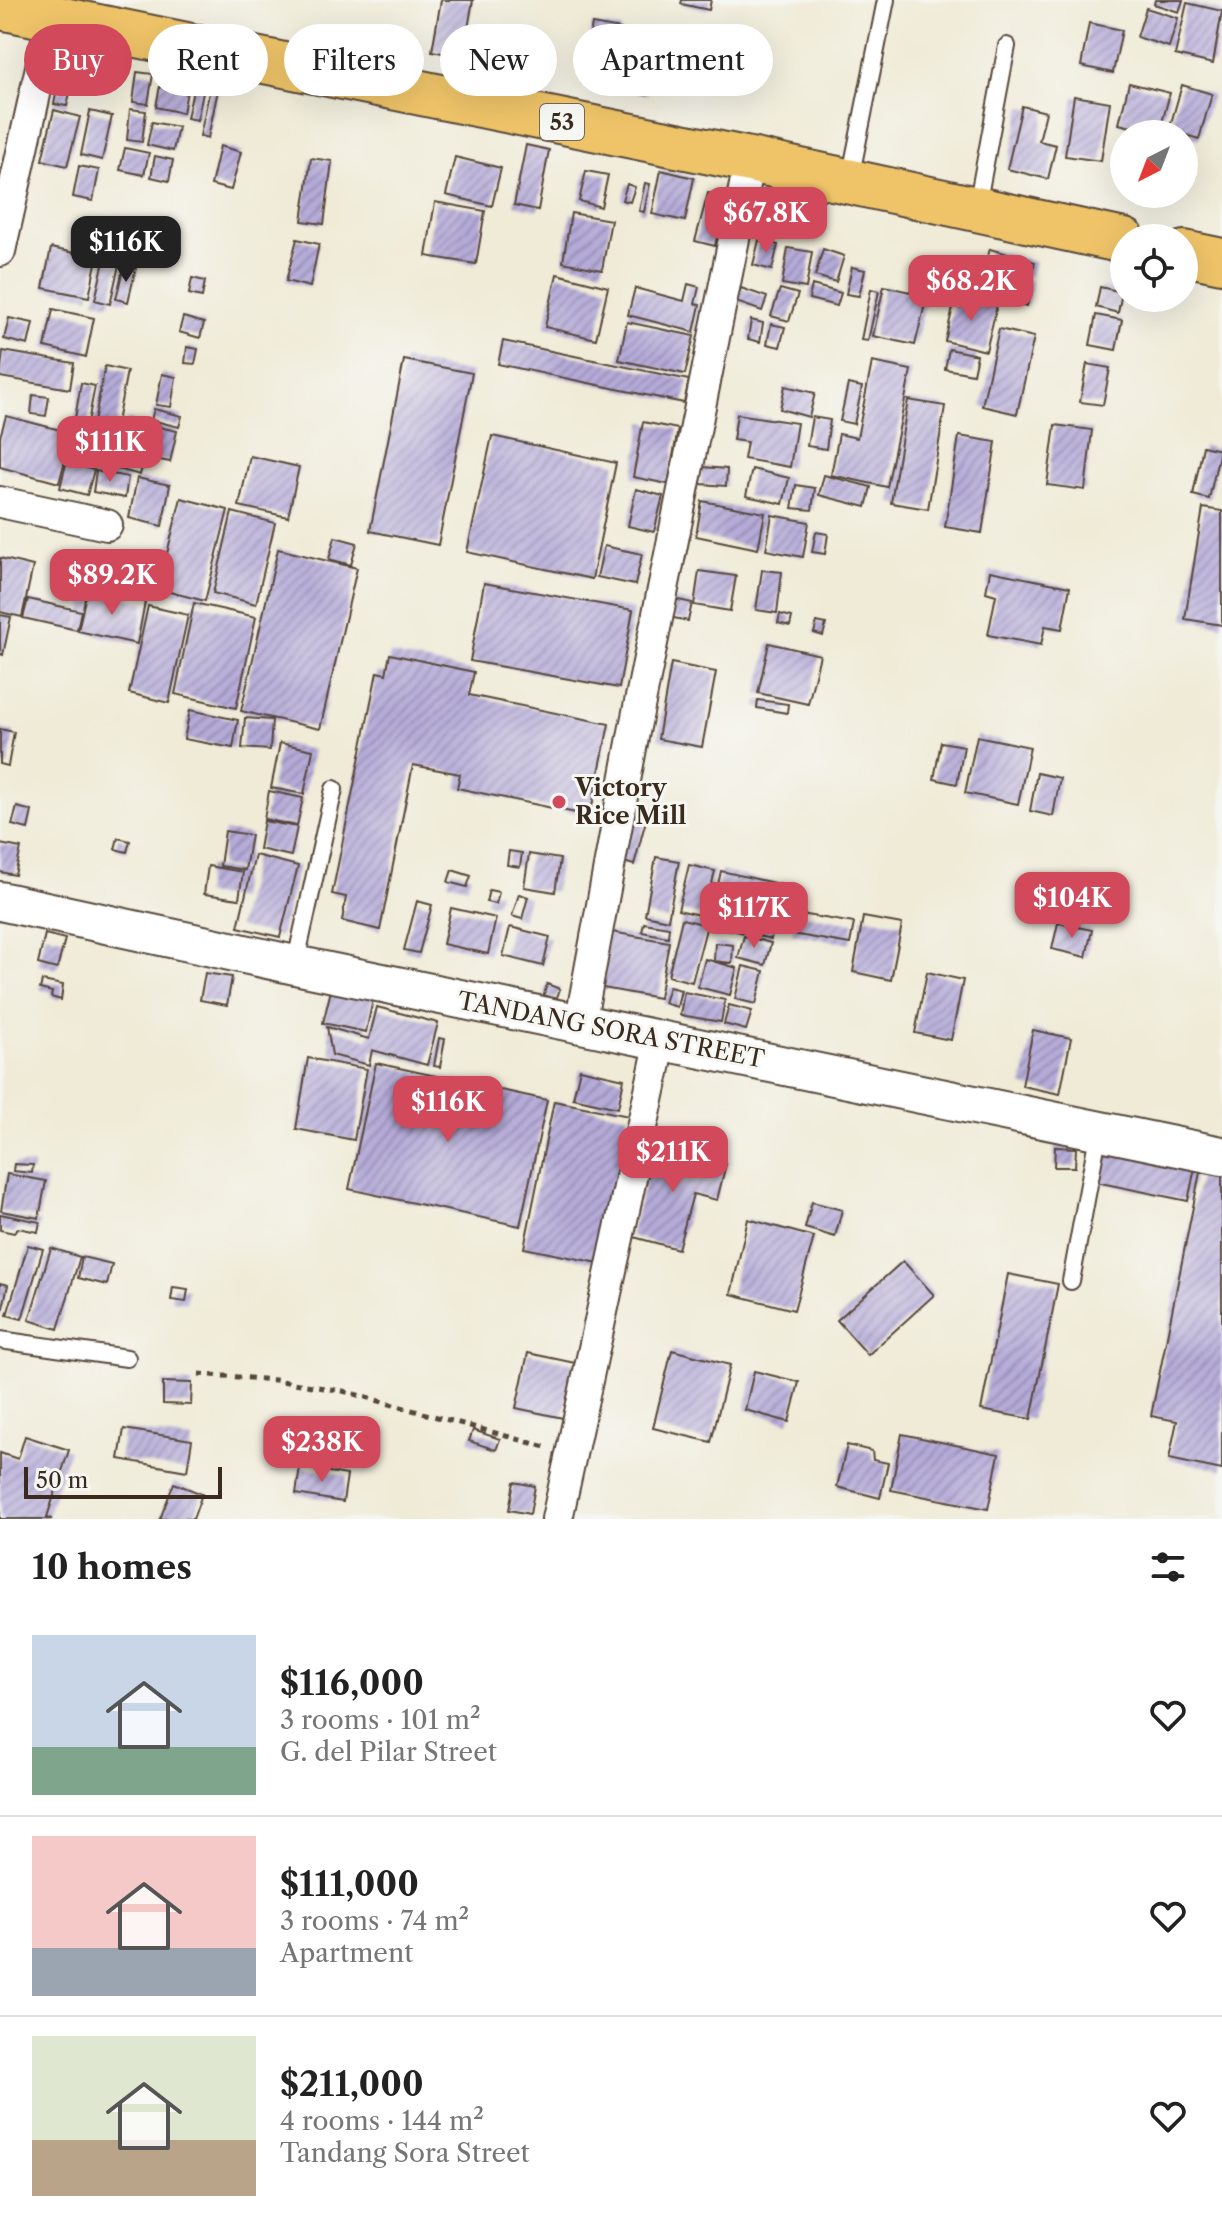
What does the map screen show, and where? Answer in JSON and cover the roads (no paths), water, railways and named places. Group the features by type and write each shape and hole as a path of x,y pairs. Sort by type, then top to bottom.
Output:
{"highway":[{"name":"53","path":"0,7 54,9 1110,238"},
{"path":"1198,256 1222,261"}],"street":[{"path":"0,251 54,9"},
{"path":"580,1024 637,716 750,160"},
{"path":"0,502 107,525"},
{"name":"TANDANG SORA STREET","path":"0,901 1222,1156"},
{"path":"557,1519 661,1040"}],"lane":[{"path":"849,183 886,0"},
{"path":"976,211 1007,46"},
{"path":"295,965 334,789"},
{"path":"1071,1281 1099,1130"},
{"path":"0,1340 127,1358"}],"place":[{"name":"Victory Rice Mill","path":"559,802"}]}
